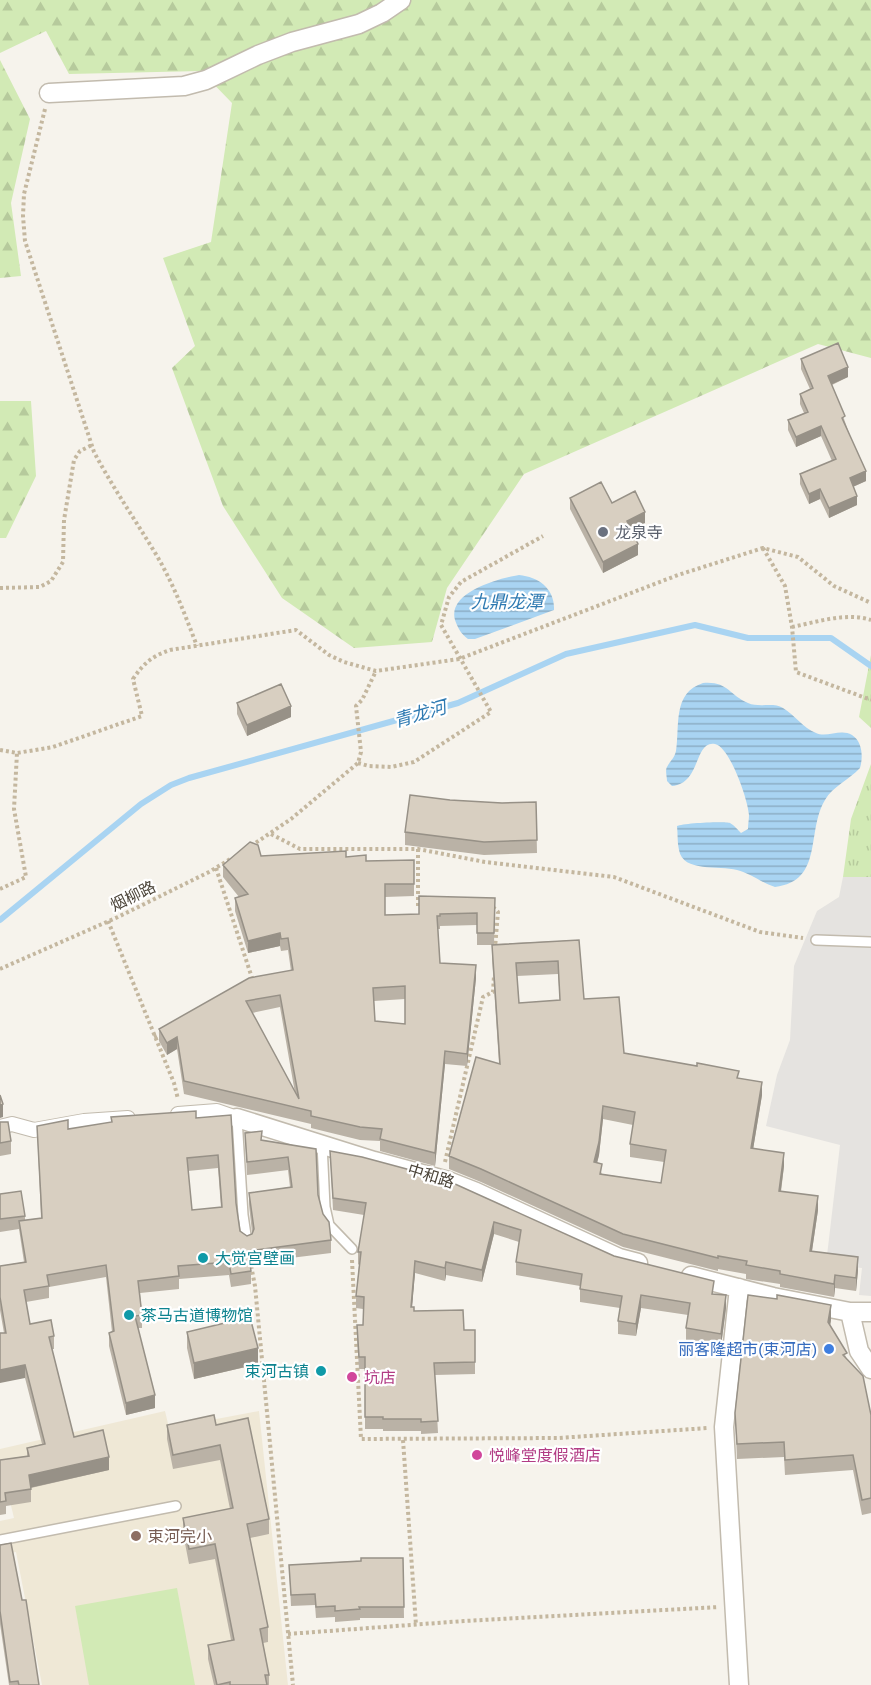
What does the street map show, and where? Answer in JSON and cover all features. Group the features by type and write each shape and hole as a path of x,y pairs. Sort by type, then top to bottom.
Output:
{"street":[{"path":"49,93 184,86 206,80 258,55 292,42 359,24 382,13 401,0"},
{"name":"中和路","path":"160,1116 217,1111 441,1179 476,1192 619,1258 652,1266"},
{"path":"0,1127 12,1124 34,1130 84,1121 140,1117"},
{"path":"674,1272 850,1312 871,1312"},
{"path":"739,1288 724,1427 740,1685"},
{"path":"850,1312 859,1351 871,1369"}],"lane":[{"path":"816,940 871,942"},
{"path":"237,1118 243,1215 247,1242"},
{"path":"322,1144 325,1207 329,1225 351,1249"},
{"path":"0,1540 176,1506"}],"path":[{"path":"49,93 24,194 25,241 92,445 109,481 158,558 179,598 197,646"},
{"path":"0,588 40,587 51,581 63,562 64,520 74,460 80,451 92,445"},
{"path":"358,763 391,767 414,762 491,712 441,626 450,597 461,582 543,536"},
{"path":"763,548 785,586 796,672 871,700"},
{"path":"0,750 17,753 53,747 142,716 133,679 144,663 162,653 296,630 329,655 376,671 460,661 678,575 763,548 798,557 834,586 871,603"},
{"path":"792,627 860,616 871,620"},
{"path":"249,848 271,834 358,763 361,752 356,706 362,700 376,671"},
{"path":"0,888 26,877 14,809 17,753"},
{"path":"271,834 300,849 418,849 484,862 614,877 760,932 816,940"},
{"path":"256,843 260,854"},
{"path":"418,849 418,906 429,906"},
{"name":"烟柳路","path":"0,969 108,921 216,868 233,857"},
{"path":"216,868 254,984"},
{"path":"482,907 493,907 498,912 494,958"},
{"path":"108,921 174,1083 181,1114"},
{"path":"441,1179 483,997 493,992 494,969"},
{"path":"154,1037 172,1029"},
{"path":"247,1242 255,1287 293,1685"},
{"path":"351,1249 361,1439 558,1438 724,1427"},
{"path":"403,1440 416,1626"},
{"path":"288,1634 476,1620 735,1606"}],"shaded area":[{"path":"843,877 871,877 871,1296 859,1295 862,1268 826,1264 840,1145 766,1126 777,1075 790,1040 794,966 817,911 839,897"},
{"name":"束河完小","path":"165,1411 169,1428 259,1411 288,1685 42,1685 16,1552 0,1554 0,1521 14,1518 0,1460 0,1449"}],"green space":[{"path":"0,0 871,0 871,358 818,344 524,474 447,588 432,642 354,648 282,598 223,506 172,368 195,346 163,258 211,242 232,103 201,71 69,74 46,31 0,53"},
{"path":"0,60 30,119 11,203 21,276 0,278"},
{"path":"0,401 31,401 36,476 6,538 0,538"},
{"path":"871,655 871,728 859,717"},
{"path":"871,764 871,877 843,877 851,819"},
{"path":"177,1588 195,1685 89,1685 75,1606"}],"water":[{"name":"九鼎龙潭","path":"519,575 539,581 549,590 554,610 475,639 468,639 460,631 455,620 455,610 459,602 467,594 488,583"},
{"path":"703,683 723,686 742,700 752,704 779,706 816,733 848,733 856,738 860,746 862,760 860,768 832,791 825,800 819,812 807,865 801,875 790,883 775,887 742,871 694,865 682,857 678,847 677,826 727,822 741,833 748,829 749,815 742,787 732,764 721,747 715,744 708,745 700,755 693,771 681,783 672,786 667,781 666,768 676,751 679,711 682,702 686,694"}],"building":[{"path":"838,343 848,367 828,376 845,416 842,418 866,471 850,478 857,496 829,508 820,489 809,494 800,474 836,459 821,426 796,437 788,420 808,412 800,394 813,388 801,359"},
{"path":"601,482 612,503 635,491 645,512 627,521 638,544 603,562 570,498"},
{"path":"281,684 291,706 247,725 237,703"},
{"path":"410,795 502,803 536,802 537,840 484,842 405,832"},
{"path":"250,842 258,845 261,856 346,851 346,857 366,855 366,861 414,860 414,884 385,884 385,915 419,914 419,896 495,898 494,933 477,933 477,913 437,916 440,963 476,965 467,1054 445,1051 435,1153 380,1139 382,1129 360,1127 311,1116 311,1111 184,1081 177,1037 167,1043 159,1029 249,978 293,970 288,938 281,939 280,933 248,941 235,898 248,894 223,865","holes":["405,986 405,1024 375,1021 373,988","280,995 299,1099 246,1001"]},
{"path":"579,940 584,999 619,997 624,1053 739,1071 737,1078 762,1082 751,1148 784,1153 779,1191 818,1196 810,1251 858,1257 856,1278 835,1275 834,1284 780,1274 780,1271 746,1265 747,1261 718,1256 718,1258 623,1234 449,1156 476,1057 500,1064 492,945","holes":["558,961 560,1000 519,1003 516,963","603,1106 635,1112 630,1144 666,1150 661,1183 600,1174 602,1164 594,1162"]},
{"path":"196,1111 196,1118 231,1115 236,1203 240,1231 247,1236 252,1234 254,1229 249,1193 292,1187 288,1157 247,1162 245,1133 262,1131 261,1140 316,1149 318,1195 323,1214 329,1222 331,1240 248,1251 251,1271 231,1274 229,1262 178,1266 179,1276 138,1281 142,1315 135,1316 155,1395 126,1403 109,1333 114,1331 106,1265 47,1275 49,1286 24,1290 30,1324 51,1320 54,1336 49,1337 74,1437 103,1430 109,1457 29,1475 31,1489 5,1493 6,1501 0,1502 0,1460 29,1456 27,1448 45,1444 25,1365 0,1370 0,1333 6,1333 0,1297 0,1266 26,1262 19,1221 42,1218 37,1126 68,1120 68,1129 112,1122 111,1117","holes":["218,1155 222,1207 192,1210 187,1158"]},
{"path":"0,1122 8,1122 11,1141 0,1143"},
{"path":"330,1151 362,1157 444,1179 614,1256 714,1281 712,1294 726,1295 721,1334 686,1328 690,1303 641,1295 636,1324 618,1321 622,1296 580,1289 582,1274 516,1262 521,1230 494,1222 482,1270 446,1262 445,1268 415,1261 411,1307 414,1307 414,1311 463,1310 464,1330 475,1330 475,1362 434,1363 438,1421 421,1422 421,1419 365,1417 365,1357 359,1357 357,1325 363,1325 364,1297 356,1296 361,1252 358,1252 366,1203 333,1198"},
{"path":"21,1191 25,1216 0,1219 0,1194"},
{"path":"748,1295 777,1299 777,1295 831,1305 828,1322 847,1353 843,1355 863,1376 871,1415 871,1498 862,1500 853,1455 785,1460 784,1442 737,1444 735,1413"},
{"path":"250,1317 258,1348 194,1363 187,1332"},
{"path":"214,1415 216,1425 248,1418 269,1519 247,1524 268,1627 260,1629 269,1675 265,1675 267,1685 230,1685 230,1682 217,1685 208,1645 234,1640 215,1544 189,1549 183,1518 233,1508 220,1445 173,1455 167,1425"},
{"path":"11,1543 22,1600 26,1600 39,1685 19,1685 18,1681 10,1682 0,1611 0,1545"},
{"path":"361,1558 403,1558 404,1607 359,1607 360,1609 335,1611 335,1606 316,1607 315,1594 291,1595 289,1565 361,1561"}],"waterway":[{"name":"青龙河","path":"0,920 141,804 171,785 458,703 566,654 695,625 748,638 831,638 871,666"}],"place":[{"name":"龙泉寺","path":"603,532"},
{"name":"大觉宫壁画","path":"203,1258"},
{"name":"茶马古道博物馆","path":"129,1315"},
{"name":"丽客隆超市(束河店)","path":"829,1349"},
{"name":"束河古镇","path":"321,1371"},
{"name":"坑店","path":"352,1377"},
{"name":"悦峰堂度假酒店","path":"477,1455"},
{"name":"束河完小","path":"136,1536"}]}
